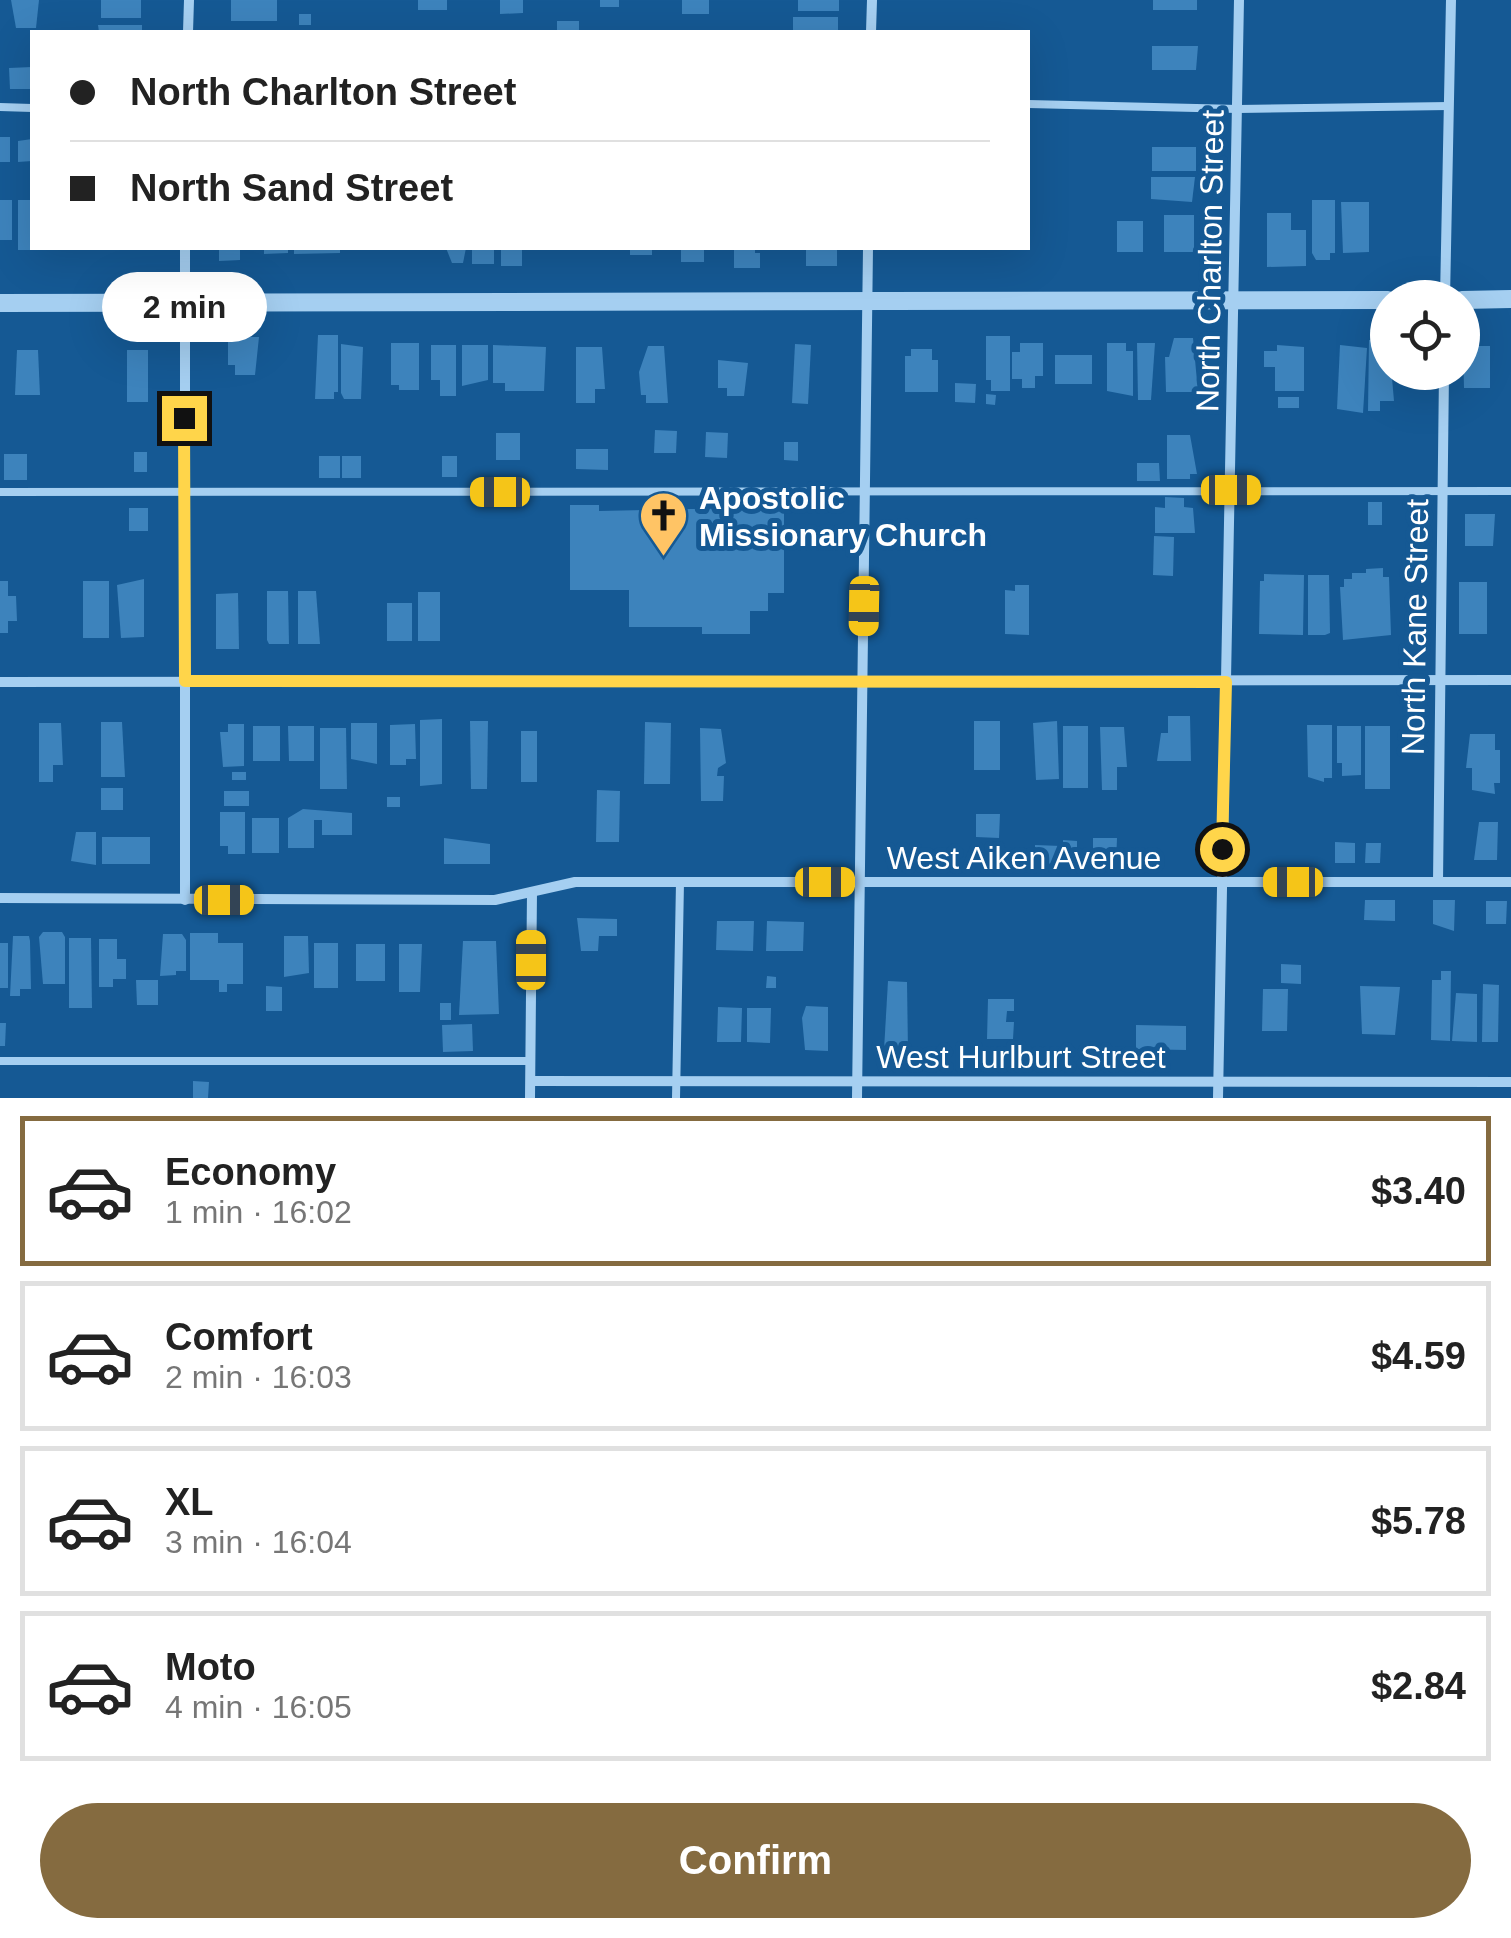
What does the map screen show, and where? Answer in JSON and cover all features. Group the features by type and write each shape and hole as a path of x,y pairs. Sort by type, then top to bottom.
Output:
{"street":[{"path":"188,0 188,30"},
{"path":"871,30 872,0"},
{"name":"North Charlton Street","path":"1218,1098 1239,0"},
{"path":"1445,280 1451,0"},
{"path":"185,250 185,900"},
{"path":"858,1098 868,250"},
{"path":"0,303 866,298 1370,300"},
{"path":"1480,300 1511,300"},
{"name":"North Kane Street","path":"1438,882 1444,390"},
{"path":"0,682 863,684 1511,680"},
{"name":"West Aiken Avenue","path":"0,898 495,900 575,882 1511,882"},
{"path":"530,1098 532,892"},
{"name":"West Hurlburt Street","path":"530,1082 1511,1082"}],"lane":[{"path":"1030,104 1238,109 1449,106"},
{"path":"2,107 30,108"},
{"path":"0,492 1511,491"},
{"path":"676,1098 680,882"},
{"path":"0,1061 530,1061"}],"building":[{"path":"11,0 39,0 36,28 16,28"},
{"path":"101,0 141,0 141,18 101,18"},
{"path":"231,0 277,0 277,21 231,21"},
{"path":"418,0 447,0 447,10 418,10"},
{"path":"500,0 523,0 523,13 500,14"},
{"path":"600,0 619,0 619,7 600,7"},
{"path":"682,0 709,0 709,14 682,14"},
{"path":"798,0 839,0 839,11 798,11"},
{"path":"1153,0 1197,0 1197,10 1153,10"},
{"path":"299,14 311,14 311,25 299,25"},
{"path":"793,17 838,17 838,30 793,30"},
{"path":"557,21 579,21 579,30 557,30"},
{"path":"98,25 142,25 142,30 99,30"},
{"path":"1152,46 1198,46 1196,70 1152,70"},
{"path":"30,67 30,89 10,89 9,68"},
{"path":"0,137 10,137 10,162 0,162"},
{"path":"30,139 30,161 18,162 18,141"},
{"path":"1152,147 1196,147 1196,171 1152,171"},
{"path":"1151,177 1195,177 1192,202 1151,199"},
{"path":"0,200 12,200 12,240 0,240"},
{"path":"18,200 30,200 30,250 18,250"},
{"path":"1312,200 1335,200 1335,253 1330,253 1330,260 1316,260 1312,253"},
{"path":"1341,202 1369,202 1369,252 1343,253"},
{"path":"1267,213 1291,213 1291,230 1306,230 1306,266 1267,267"},
{"path":"1164,215 1194,215 1194,252 1164,252"},
{"path":"1117,221 1143,221 1143,252 1117,252"},
{"path":"219,250 240,250 240,260 219,261"},
{"path":"264,250 288,250 288,253 264,254"},
{"path":"294,250 340,250 340,253 294,254"},
{"path":"447,250 466,250 463,263 452,263"},
{"path":"472,250 494,250 494,264 472,264"},
{"path":"501,250 522,250 522,266 501,266"},
{"path":"630,250 652,250 652,255 630,255"},
{"path":"681,250 704,250 704,262 681,262"},
{"path":"734,250 760,253 760,268 734,268"},
{"path":"806,250 837,250 837,266 806,266"},
{"path":"318,335 338,335 338,392 334,392 334,399 315,399"},
{"path":"986,336 1010,336 1010,391 991,391 991,380 986,380"},
{"path":"228,337 259,337 255,375 235,375 235,365 228,365"},
{"path":"1174,338 1193,338 1198,392 1166,392 1165,357 1169,357"},
{"path":"1369,340 1370,390 1393,390 1394,401 1380,401 1380,411 1368,411"},
{"path":"391,343 419,343 419,390 399,390 399,385 391,385"},
{"path":"1020,343 1043,343 1043,376 1035,376 1035,388 1022,388 1022,379 1012,379 1012,352 1020,352"},
{"path":"1107,343 1126,343 1126,351 1133,351 1133,396 1107,391"},
{"path":"1137,343 1155,343 1151,400 1138,400"},
{"path":"341,344 363,347 361,399 344,399 341,393"},
{"path":"795,344 811,345 808,404 792,403"},
{"path":"431,345 456,345 456,396 440,396 440,380 431,380"},
{"path":"462,345 488,345 488,380 462,386"},
{"path":"493,345 546,347 544,391 505,391 505,383 493,383"},
{"path":"1277,345 1304,347 1304,391 1275,391 1275,367 1264,367 1264,351 1277,351"},
{"path":"1340,345 1367,348 1363,413 1337,409"},
{"path":"648,346 664,346 668,403 646,403 646,395 641,395 639,372"},
{"path":"1480,346 1490,346 1490,388 1480,388"},
{"path":"576,347 602,347 605,389 595,389 595,403 576,403"},
{"path":"911,349 932,349 932,360 938,360 938,392 905,392 905,356 911,356"},
{"path":"17,350 38,350 40,395 15,395"},
{"path":"127,350 148,350 148,402 127,402"},
{"path":"1055,355 1092,355 1092,384 1055,384"},
{"path":"718,360 748,363 744,396 727,396 727,388 718,388"},
{"path":"955,383 976,384 975,403 955,402"},
{"path":"986,394 996,395 995,405 986,404"},
{"path":"1278,397 1299,397 1299,408 1278,408"},
{"path":"655,430 677,431 676,453 654,453"},
{"path":"706,432 728,433 727,458 705,457"},
{"path":"496,433 520,433 520,460 496,460"},
{"path":"1167,435 1190,435 1197,474 1190,474 1190,479 1167,479"},
{"path":"784,442 798,442 798,461 784,460"},
{"path":"576,449 608,449 608,470 576,469"},
{"path":"134,452 147,452 147,472 134,472"},
{"path":"4,454 27,454 27,480 4,480"},
{"path":"319,456 340,456 340,478 319,478"},
{"path":"342,456 361,456 361,478 342,478"},
{"path":"442,456 457,456 457,477 442,477"},
{"path":"1137,463 1159,463 1160,481 1137,481"},
{"path":"1165,497 1184,498 1184,507 1193,508 1195,533 1155,533 1155,507 1165,508"},
{"path":"1368,502 1382,502 1382,525 1368,525"},
{"path":"570,505 599,505 599,511 784,507 784,593 768,593 768,611 750,611 750,634 702,634 702,627 629,627 629,590 570,590"},
{"path":"129,508 148,508 148,531 129,531"},
{"path":"1465,514 1495,514 1493,546 1465,546"},
{"path":"1154,536 1174,537 1173,576 1153,575"},
{"path":"1383,568 1383,577 1389,577 1391,635 1343,640 1340,587 1344,587 1344,579 1352,579 1352,573 1366,573 1366,569"},
{"path":"1264,574 1304,575 1303,635 1259,634 1260,581 1264,581"},
{"path":"1308,575 1329,575 1330,633 1325,635 1308,635"},
{"path":"144,579 144,637 121,638 117,585"},
{"path":"0,581 8,581 8,596 16,596 17,621 8,621 8,633 0,633"},
{"path":"83,581 109,581 109,638 83,638"},
{"path":"1459,582 1487,582 1487,634 1459,634"},
{"path":"1015,585 1029,585 1029,635 1005,634 1005,590 1015,591"},
{"path":"267,591 288,591 289,644 269,644 267,640"},
{"path":"298,591 316,591 320,644 298,644"},
{"path":"418,592 440,592 440,641 418,641"},
{"path":"238,593 239,649 216,649 216,594"},
{"path":"387,603 412,603 412,641 387,641"},
{"path":"1168,716 1190,716 1191,761 1157,761 1161,733 1168,733"},
{"path":"442,719 442,784 420,786 420,720"},
{"path":"470,721 488,721 487,789 471,789"},
{"path":"974,721 1000,721 1000,770 974,770"},
{"path":"1057,721 1059,779 1036,780 1033,723"},
{"path":"101,722 122,722 125,777 101,777"},
{"path":"645,722 671,723 670,784 644,784"},
{"path":"39,723 61,723 63,765 53,765 53,782 39,782"},
{"path":"351,723 377,723 377,764 351,759"},
{"path":"228,724 244,724 244,766 223,767 220,732 228,732"},
{"path":"415,724 416,759 406,759 406,765 390,765 390,725"},
{"path":"1307,725 1332,725 1332,778 1324,778 1324,782 1308,777"},
{"path":"253,726 280,726 280,761 253,761"},
{"path":"288,726 314,726 314,761 289,761"},
{"path":"1063,726 1088,726 1088,788 1063,788"},
{"path":"1337,726 1361,726 1361,775 1342,776 1342,763 1337,763"},
{"path":"1365,726 1390,726 1390,789 1365,789"},
{"path":"1100,727 1124,727 1127,767 1117,767 1117,790 1102,790"},
{"path":"320,728 346,728 347,789 320,789"},
{"path":"700,728 721,729 726,763 718,768 717,776 724,776 723,801 701,801"},
{"path":"521,731 537,731 537,782 521,782"},
{"path":"1470,734 1495,734 1495,750 1500,750 1500,783 1494,783 1495,794 1472,790 1472,768 1466,768"},
{"path":"232,772 246,772 246,780 232,780"},
{"path":"101,788 123,788 123,810 101,810"},
{"path":"597,790 620,791 619,842 596,842"},
{"path":"224,791 249,791 249,806 224,806"},
{"path":"387,797 400,797 400,807 387,807"},
{"path":"303,809 352,813 352,835 322,835 322,820 314,820 314,848 288,848 288,818"},
{"path":"220,812 245,812 245,854 228,854 228,846 220,846"},
{"path":"976,814 1000,814 999,838 976,837"},
{"path":"252,818 279,818 279,853 252,853"},
{"path":"1479,822 1498,822 1497,860 1474,860"},
{"path":"76,832 96,832 96,865 71,861"},
{"path":"102,837 150,837 150,864 102,864"},
{"path":"444,838 490,844 490,864 444,864"},
{"path":"1093,838 1117,838 1116,864 1093,863"},
{"path":"1063,840 1077,841 1077,863 1063,863"},
{"path":"1335,842 1355,843 1355,863 1335,863"},
{"path":"1366,843 1381,843 1380,863 1365,863"},
{"path":"1035,845 1061,846 1061,864 1035,863"},
{"path":"1365,900 1395,900 1395,921 1364,920"},
{"path":"1433,900 1455,900 1454,931 1433,924"},
{"path":"1486,901 1507,901 1506,924 1486,924"},
{"path":"577,918 617,919 617,936 599,936 598,951 581,951"},
{"path":"717,921 754,921 753,951 716,950"},
{"path":"767,921 804,922 803,951 766,951"},
{"path":"43,932 62,932 65,937 65,984 43,984 39,937"},
{"path":"190,933 218,933 218,943 243,943 243,984 227,984 227,992 219,992 219,980 190,980"},
{"path":"163,934 182,934 186,940 186,971 160,976"},
{"path":"13,936 29,936 30,941 31,989 20,989 20,996 10,996"},
{"path":"284,936 308,936 309,973 284,977"},
{"path":"69,938 91,938 92,1008 69,1008"},
{"path":"99,939 117,939 117,959 126,959 126,979 113,979 113,987 99,987"},
{"path":"463,941 496,941 499,1014 459,1015"},
{"path":"0,943 8,943 8,988 0,988"},
{"path":"314,943 338,943 338,988 314,988"},
{"path":"356,944 385,944 385,981 356,981"},
{"path":"399,944 422,944 420,992 399,992"},
{"path":"1281,964 1301,965 1301,984 1281,983"},
{"path":"1441,971 1451,971 1450,1041 1431,1040 1432,980 1441,980"},
{"path":"767,976 776,977 776,988 766,988"},
{"path":"136,980 158,980 158,1005 137,1005"},
{"path":"888,981 907,982 908,1051 884,1050"},
{"path":"1483,984 1499,985 1498,1042 1482,1042"},
{"path":"266,986 282,987 282,1011 266,1011"},
{"path":"1360,986 1400,987 1395,1035 1362,1034"},
{"path":"1263,989 1288,989 1287,1031 1262,1031"},
{"path":"1456,993 1477,994 1477,1042 1452,1041"},
{"path":"988,999 1014,999 1014,1011 1007,1011 1006,1022 1014,1022 1013,1039 987,1039"},
{"path":"440,1003 451,1003 451,1020 440,1020"},
{"path":"806,1006 828,1007 828,1051 805,1050 802,1018"},
{"path":"718,1007 742,1008 741,1042 717,1042"},
{"path":"747,1008 771,1008 770,1043 747,1042"},
{"path":"0,1023 6,1023 5,1046 0,1046"},
{"path":"472,1024 473,1051 443,1052 442,1025"},
{"path":"1136,1025 1186,1026 1186,1050 1136,1049"},
{"path":"193,1081 209,1082 208,1098 193,1098"}],"place":[{"name":"Apostolic Missionary Church","path":"664,558"}],"route":[{"path":"184,418 185,681 1226,682 1222,849"}]}
